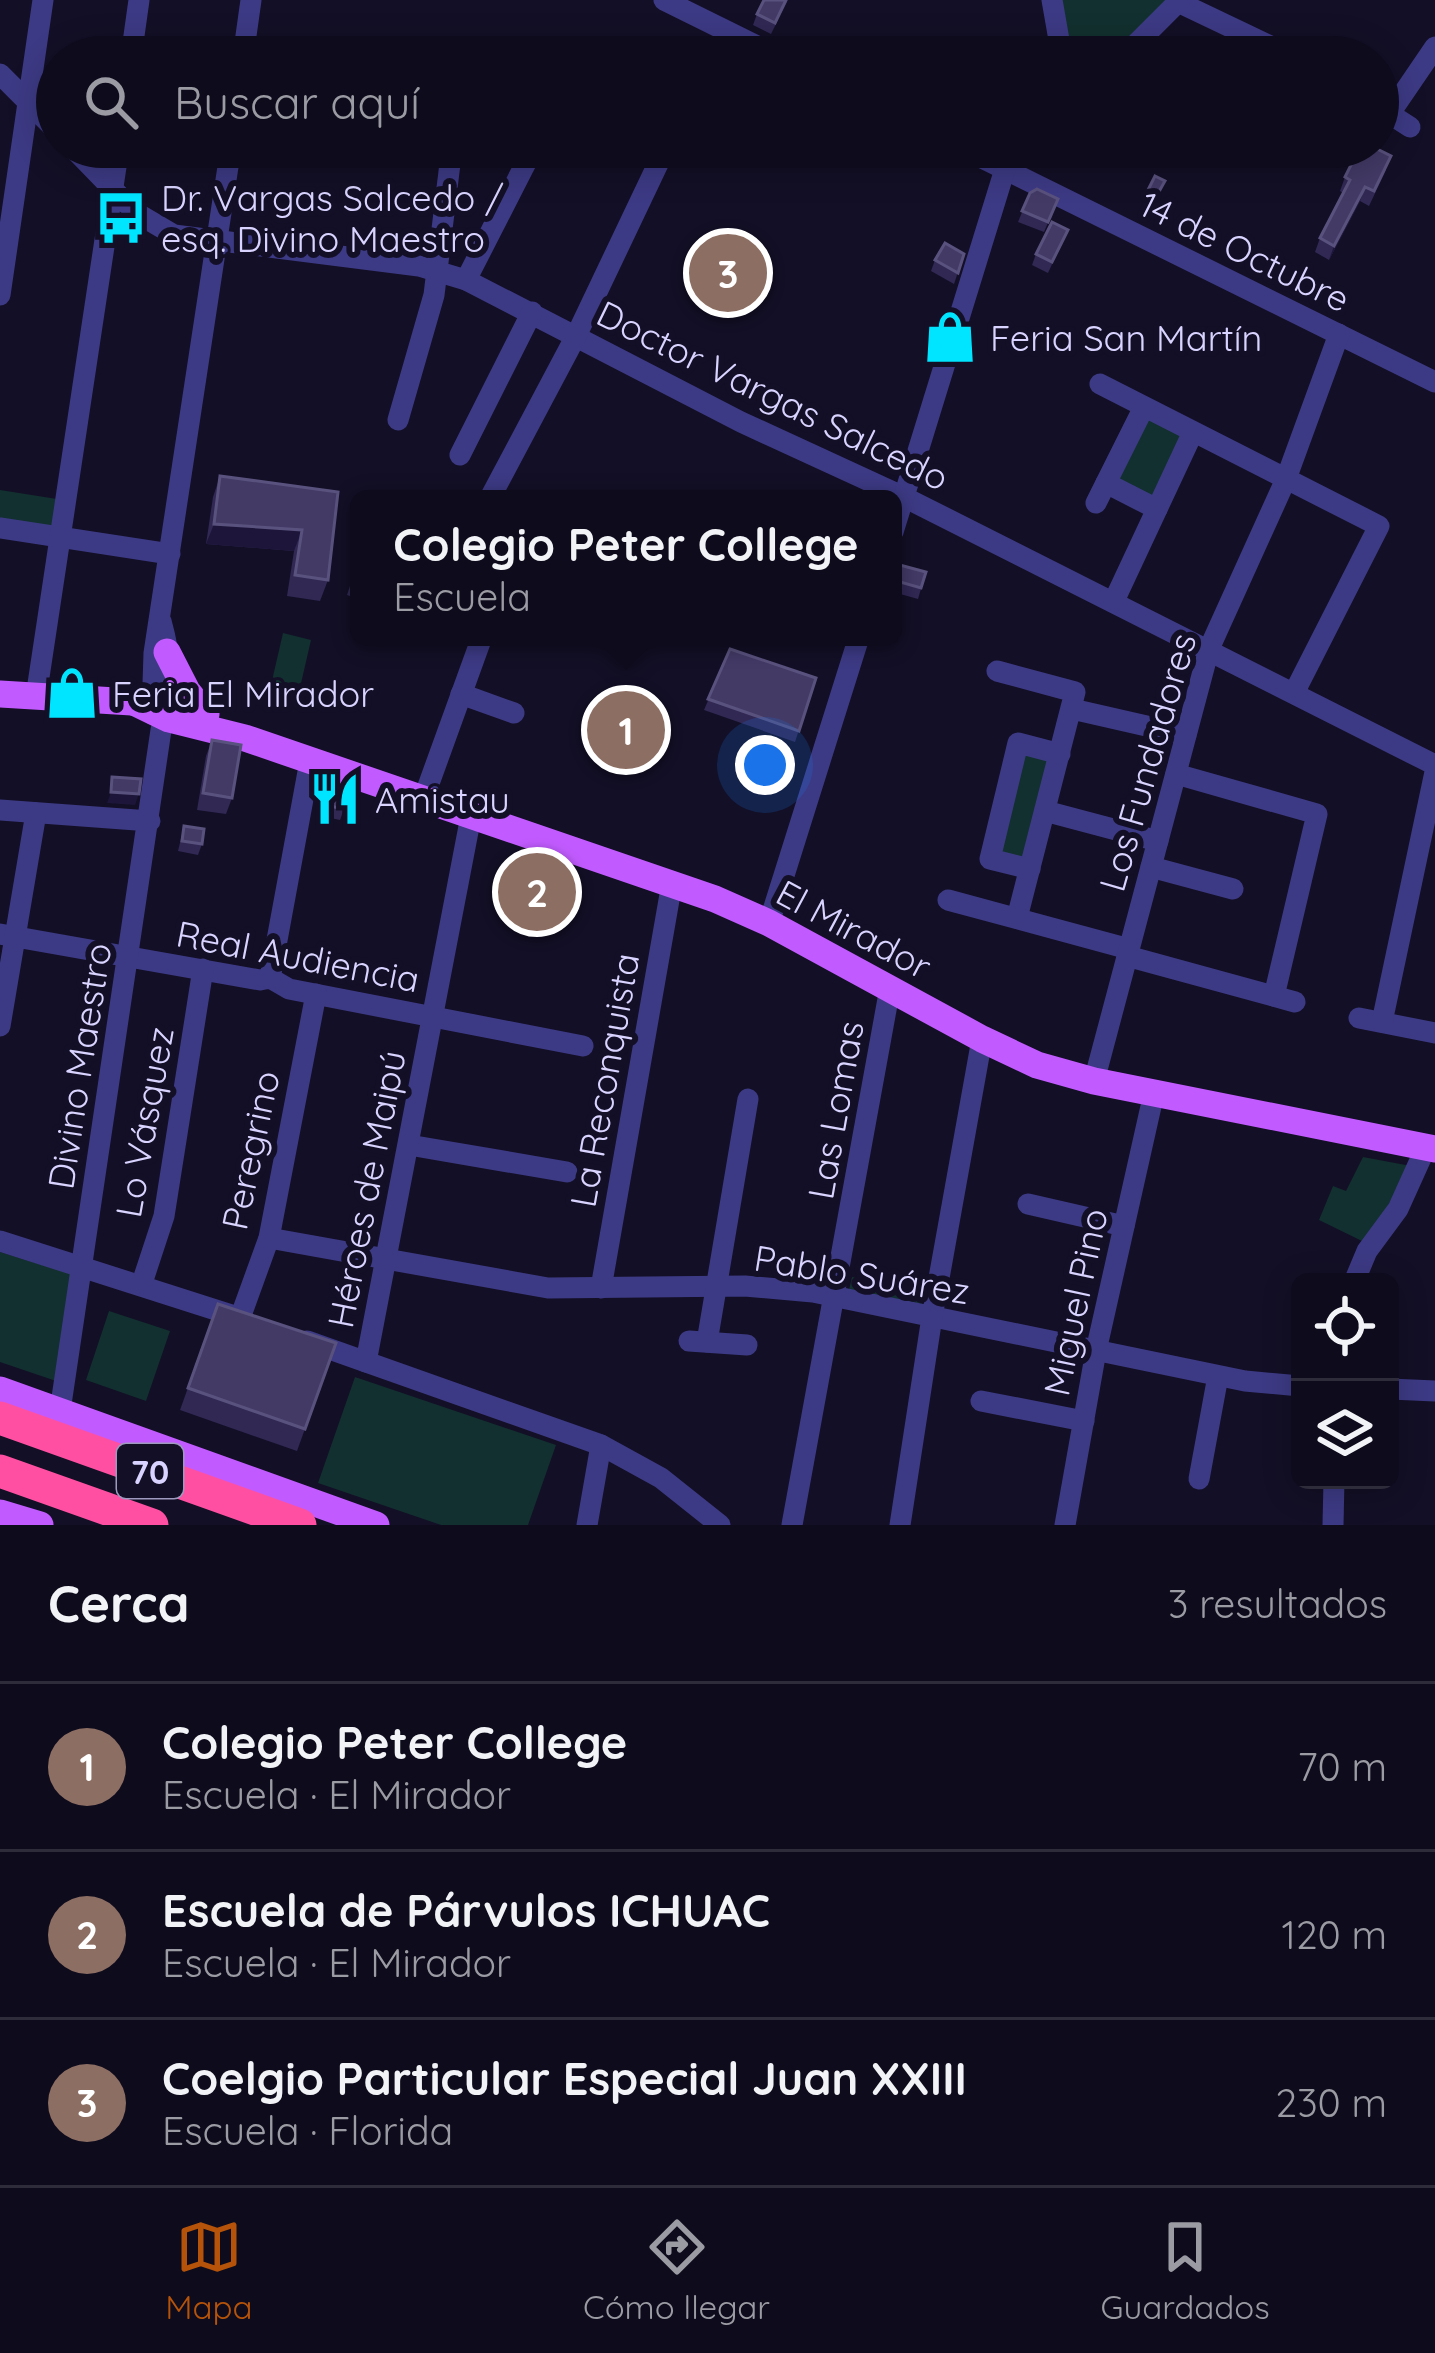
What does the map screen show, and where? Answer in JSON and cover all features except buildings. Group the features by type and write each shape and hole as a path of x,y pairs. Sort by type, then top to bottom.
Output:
{"highway":[{"name":"70","path":"0,1418 300,1525"},
{"name":"70","path":"0,1471 152,1525"}],"main road":[{"path":"167,652 187,691 206,714"},
{"name":"El Mirador","path":"0,694 206,714 245,738"},
{"name":"El Mirador","path":"156,711 672,883 769,923 982,1040 1037,1065 1094,1081 1430,1148"},
{"path":"0,1390 376,1525"},
{"path":"0,1513 39,1525"}],"street":[{"path":"38,36 43,0"},
{"path":"134,36 139,0"},
{"path":"246,36 251,0"},
{"path":"664,0 737,36"},
{"path":"1052,0 1058,36"},
{"path":"1144,36 1179,1 1250,36"},
{"path":"1399,91 1435,47"},
{"path":"0,295 36,55"},
{"path":"0,74 36,109"},
{"path":"1399,120 1409,127"},
{"name":"Doctor Vargas Salcedo","path":"93,168 143,218 163,230 219,242 436,269 466,280 741,422 889,490"},
{"path":"36,697 117,168"},
{"name":"Divino Maestro","path":"60,1411 150,821 154,653 228,168"},
{"path":"398,420 434,295 449,168"},
{"path":"466,280 523,168"},
{"path":"494,490 577,334 656,168"},
{"path":"902,503 1005,169"},
{"name":"14 de Octubre","path":"1005,169 1435,382"},
{"path":"460,455 532,312"},
{"name":"Los Fundadores","path":"1094,1081 1209,649 1286,479 1339,334"},
{"path":"1100,384 1379,526 1294,693"},
{"path":"1144,407 1101,493 1157,509"},
{"path":"1114,602 1193,432"},
{"name":"Doctor Vargas Salcedo","path":"904,497 1435,768"},
{"path":"0,528 170,554"},
{"name":"Divino Maestro","path":"156,711 167,652 161,621"},
{"path":"424,800 479,646"},
{"path":"769,923 856,646"},
{"path":"997,671 1076,692 1017,918"},
{"path":"461,694 514,712"},
{"path":"1072,709 1186,735"},
{"path":"1030,869 990,859 1018,743 1060,754"},
{"path":"270,978 310,761"},
{"path":"1435,768 1424,876 1371,1020 1435,1033"},
{"path":"948,899 1285,999 1317,814 1176,774"},
{"path":"0,810 150,821"},
{"path":"1046,811 1158,841"},
{"path":"0,1026 8,935 36,813"},
{"name":"Héroes de Maipú","path":"366,1362 471,816"},
{"path":"1151,867 1233,889"},
{"name":"La Reconquista","path":"601,1288 672,883"},
{"name":"Real Audiencia","path":"8,935 270,978 284,988 583,1046"},
{"name":"Lo Vásquez","path":"142,1283 164,1216 202,969"},
{"name":"Las Lomas","path":"792,1525 890,988"},
{"name":"Peregrino","path":"261,1325 269,1238 316,994"},
{"path":"900,1525 982,1040"},
{"name":"Miguel Pino","path":"1065,1525 1096,1351 1154,1093"},
{"path":"747,1345 698,1341 717,1287 748,1099"},
{"path":"409,1145 567,1172"},
{"path":"1358,1273 1430,1148"},
{"path":"1028,1204 1124,1226"},
{"name":"Pablo Suárez","path":"269,1238 535,1286 772,1287 1218,1376 1291,1385"},
{"path":"0,1241 142,1283 601,1445 661,1478 720,1525"},
{"path":"1199,1479 1218,1376"},
{"path":"1399,1389 1435,1390"},
{"path":"981,1401 1084,1421"},
{"path":"587,1525 601,1445"},
{"path":"1333,1525 1334,1489"}],"green space":[{"path":"1058,0 1166,0 1130,36 1066,36"},
{"path":"1147,417 1185,436 1153,504 1111,483"},
{"path":"0,490 57,499 54,527 0,520"},
{"path":"283,633 311,640 299,692 271,685"},
{"path":"1019,744 1059,755 1029,868 991,858"},
{"path":"1363,1157 1411,1166 1366,1243 1319,1220 1333,1186 1346,1191"},
{"path":"0,1252 71,1274 56,1381 0,1362"},
{"path":"852,1277 925,1290 922,1304 849,1290"},
{"path":"109,1311 170,1331 146,1401 86,1380"},
{"path":"355,1377 556,1445 528,1525 441,1525 318,1483"}],"place":[{"name":"Dr. Vargas Salcedo / esq. Divino Maestro","path":"121,218"},
{"name":"Coelgio Particular Especial Juan XXIII","path":"728,273"},
{"name":"Feria San Martín","path":"950,337"},
{"name":"Feria El Mirador","path":"72,693"},
{"name":"Colegio Peter College","path":"626,730"},
{"name":"Amistau","path":"335,799"},
{"name":"Escuela de Párvulos ICHUAC","path":"537,892"}]}
